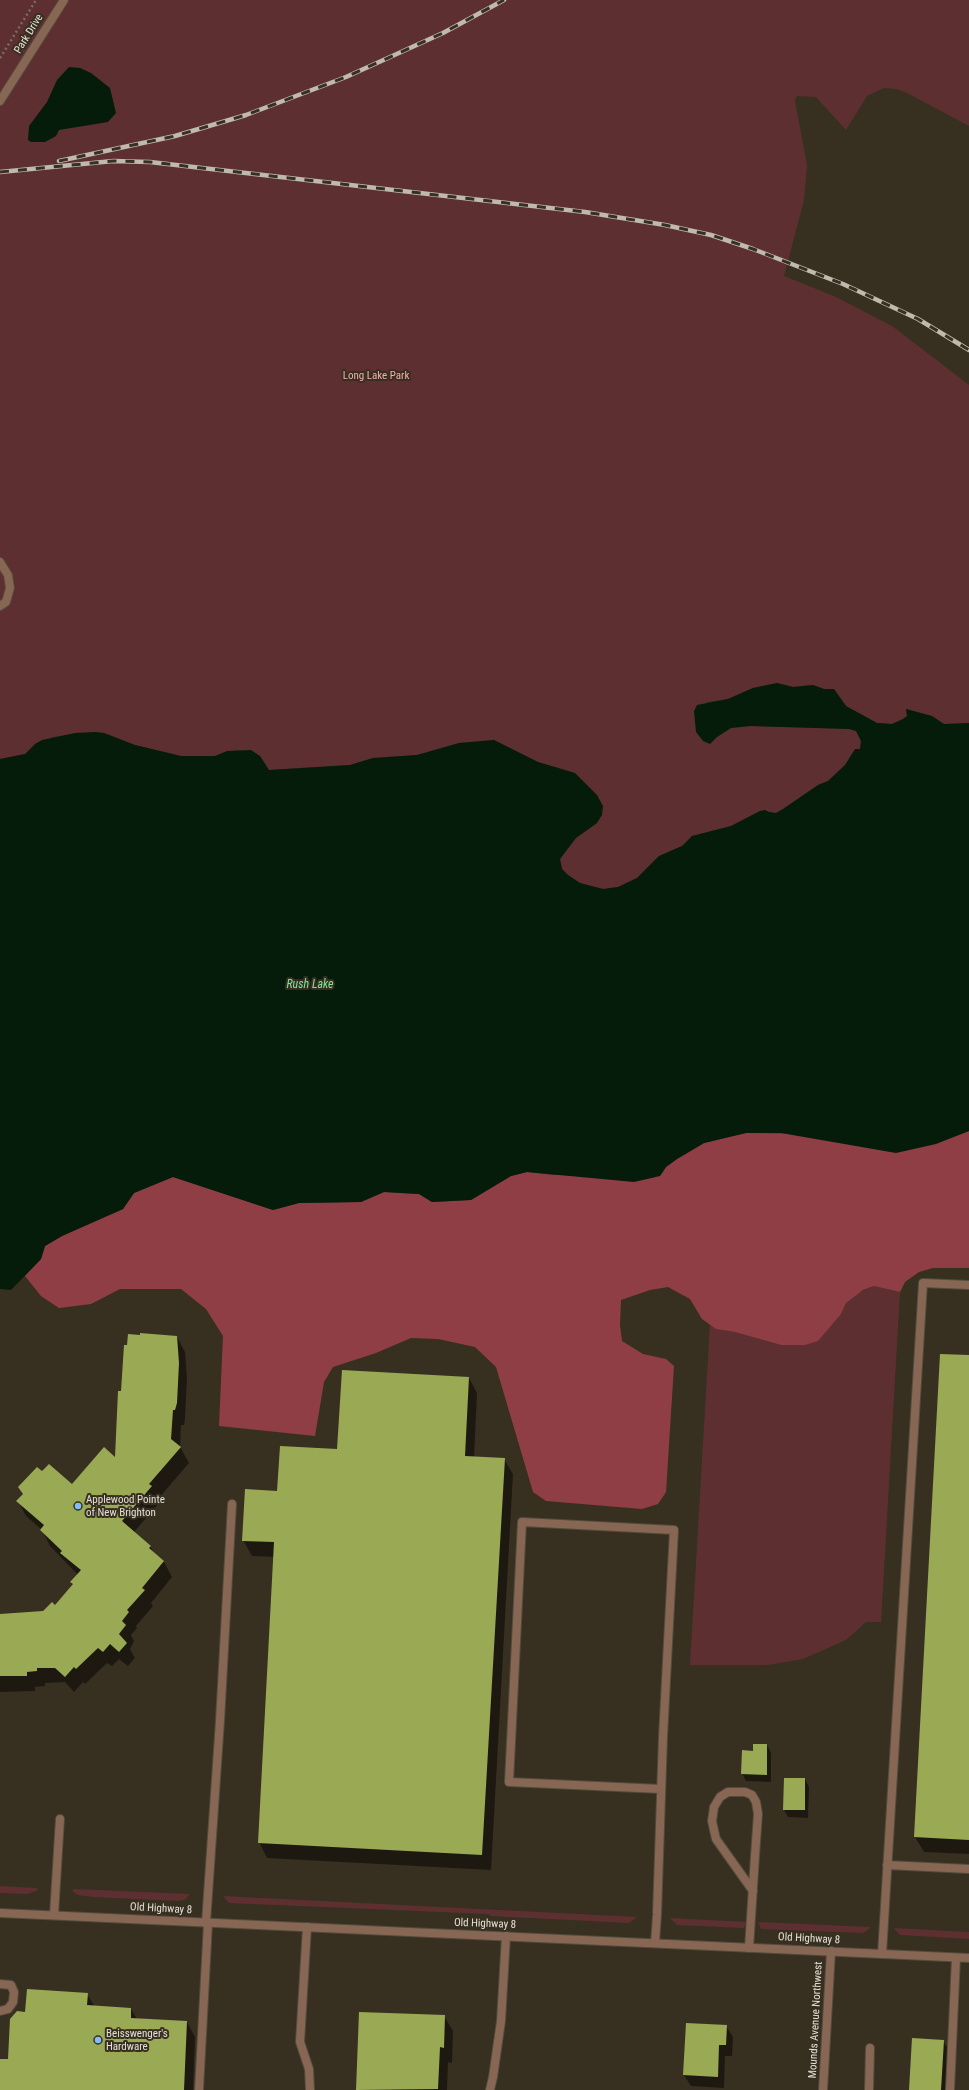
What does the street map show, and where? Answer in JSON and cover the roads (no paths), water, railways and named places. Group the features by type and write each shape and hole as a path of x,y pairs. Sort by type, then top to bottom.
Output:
{"street":[{"name":"Park Drive","path":"0,101 64,0"},
{"path":"0,562 8,575 10,588 6,602 0,606"},
{"path":"882,1954 923,1283 969,1285"},
{"path":"199,2090 207,1923 221,1713 232,1504"},
{"path":"656,1943 661,1789 674,1530 522,1522 509,1782 661,1789"},
{"path":"749,1948 753,1891 758,1814 756,1802 752,1795 745,1792 728,1792 720,1797 714,1806 712,1821 716,1839 753,1891"},
{"path":"54,1915 60,1819"},
{"path":"887,1865 969,1869"},
{"name":"Old Highway 8","path":"0,1913 969,1958"},
{"path":"307,1927 300,2042 309,2069 310,2090"},
{"path":"490,2090 501,2021 506,1936"},
{"name":"Mounds Avenue Northwest","path":"823,2090 831,1952"},
{"path":"950,2090 956,1958"},
{"path":"0,1984 11,1985 14,1992 13,2002 8,2009 0,2012"},
{"path":"869,2090 870,2048"}],"water":[{"path":"69,67 80,68 91,73 110,88 116,113 108,122 59,130 56,136 45,142 31,142 28,140 29,126 47,102 57,80"},
{"name":"Rush Lake","path":"777,683 793,687 813,685 824,689 834,689 846,706 877,723 892,724 903,719 907,716 906,709 932,716 944,724 969,723 969,1131 936,1144 896,1153 781,1133 746,1133 704,1143 666,1167 660,1176 634,1182 527,1172 511,1176 471,1200 432,1202 419,1194 384,1192 361,1202 299,1203 273,1210 173,1177 134,1193 123,1209 62,1236 45,1246 41,1259 11,1290 0,1289 0,759 25,754 35,744 42,740 75,733 95,732 104,733 135,745 181,756 215,756 227,751 251,750 260,756 269,770 350,765 373,758 417,755 459,743 494,740 538,762 575,773 597,795 603,806 602,815 597,823 576,838 560,859 562,869 568,875 580,883 603,889 618,887 637,878 659,856 682,846 692,836 731,826 760,811 765,810 776,813 818,785 828,781 845,765 855,749 860,749 861,741 856,731 849,729 750,726 731,728 717,737 710,744 703,741 696,732 694,711 697,705 728,699 753,688"}],"railway":[{"path":"59,161 175,136 246,115 346,77 443,33 504,0"},
{"path":"0,172 113,161 150,162 585,212 665,225 711,235 753,249 843,284 918,319 969,350"}],"place":[{"name":"Applewood Pointe of New Brighton","path":"78,1506"},
{"name":"Beisswenger's Hardware","path":"98,2040"}],"park label":[{"name":"Long Lake Park","path":"376,376"}]}
